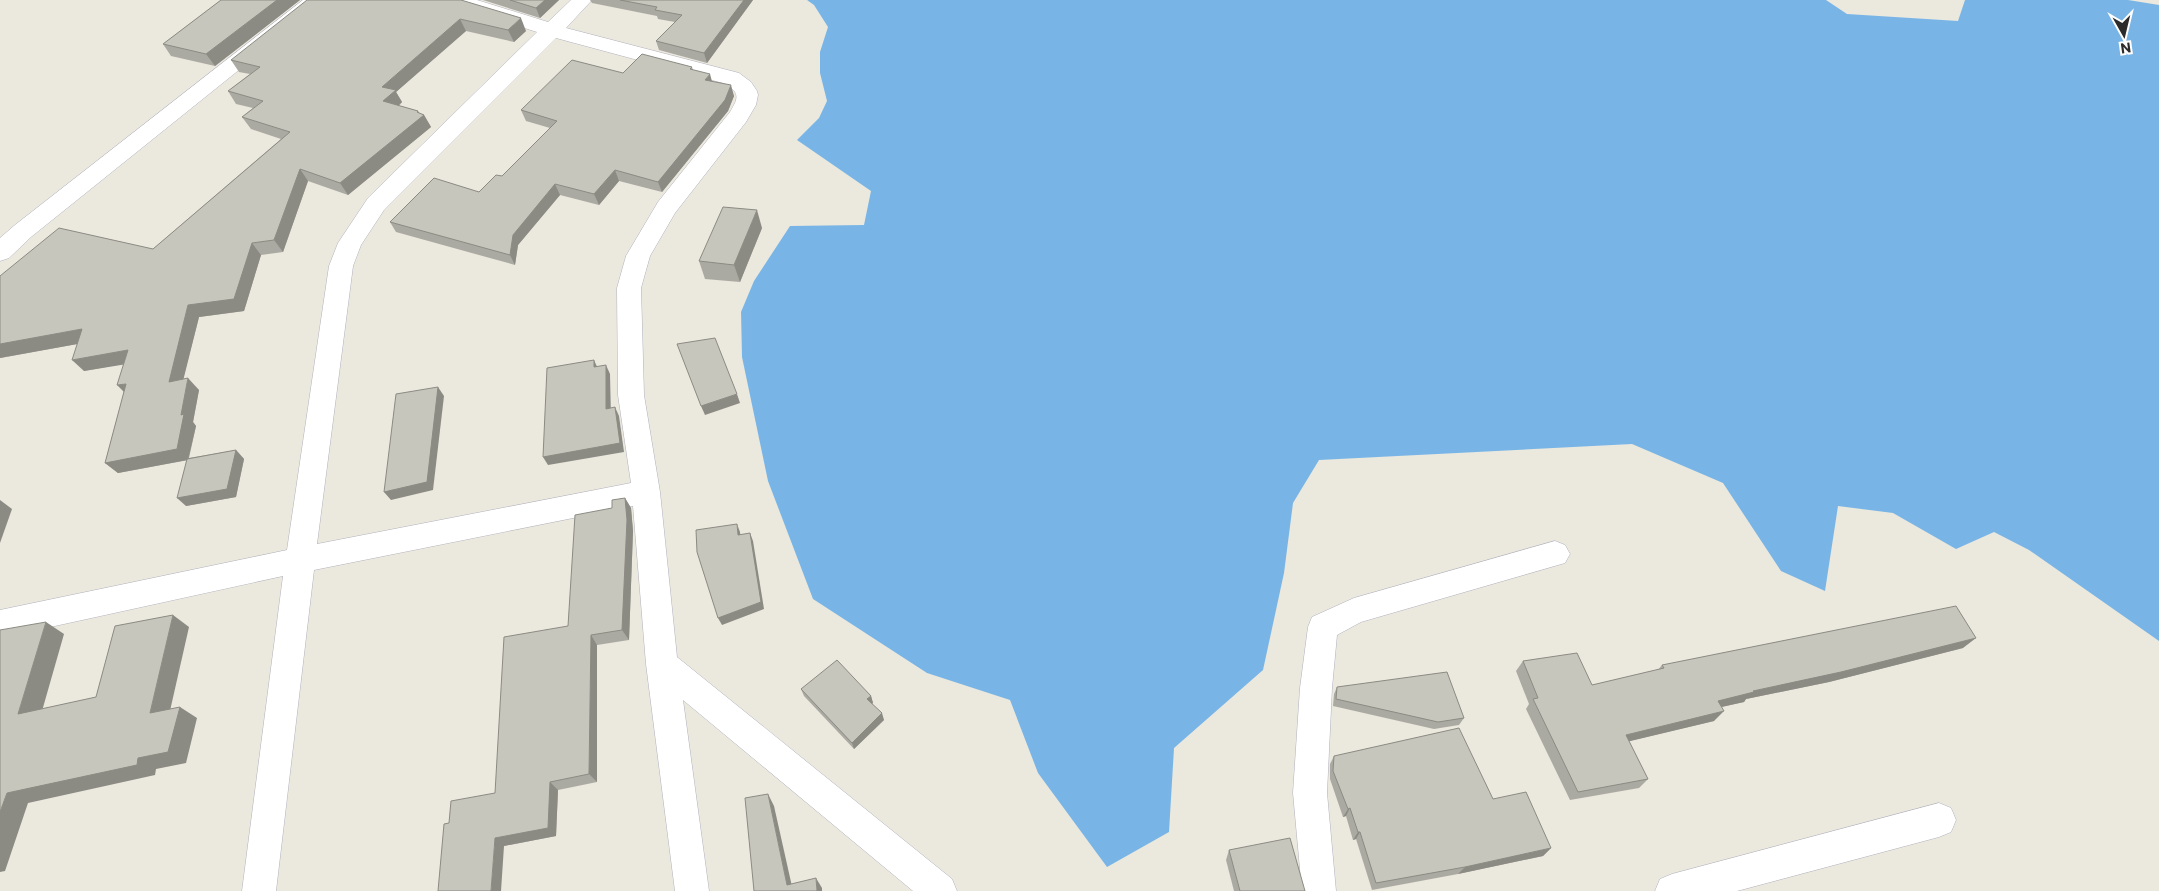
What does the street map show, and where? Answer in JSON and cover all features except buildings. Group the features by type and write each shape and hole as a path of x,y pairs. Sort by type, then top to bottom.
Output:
{"street":[{"path":"0,252 23,231 316,0"},
{"path":"456,0 551,30 731,78 743,85 749,95 747,105 666,208 652,230 638,256 629,288 631,395 646,492 662,664 692,891"},
{"path":"259,891 300,560 341,266 350,243 376,204 582,0"},
{"path":"0,624 300,560 646,492"},
{"path":"1319,891 1310,793 1316,688 1323,627 1354,611 1555,554"},
{"path":"662,664 940,891"},
{"path":"1672,891 1939,820"}],"water":[{"path":"807,0 1826,0 1847,14 1958,21 1965,0 2128,0 2159,5 2159,641 2029,550 1994,532 1956,549 1893,513 1838,506 1825,591 1781,571 1723,483 1632,444 1319,460 1293,503 1284,573 1263,670 1174,748 1169,832 1107,867 1038,773 1010,700 927,673 813,599 768,481 742,357 741,312 754,281 790,226 864,225 871,191 797,140 819,118 827,101 820,73 820,52 828,27 814,5"}]}
